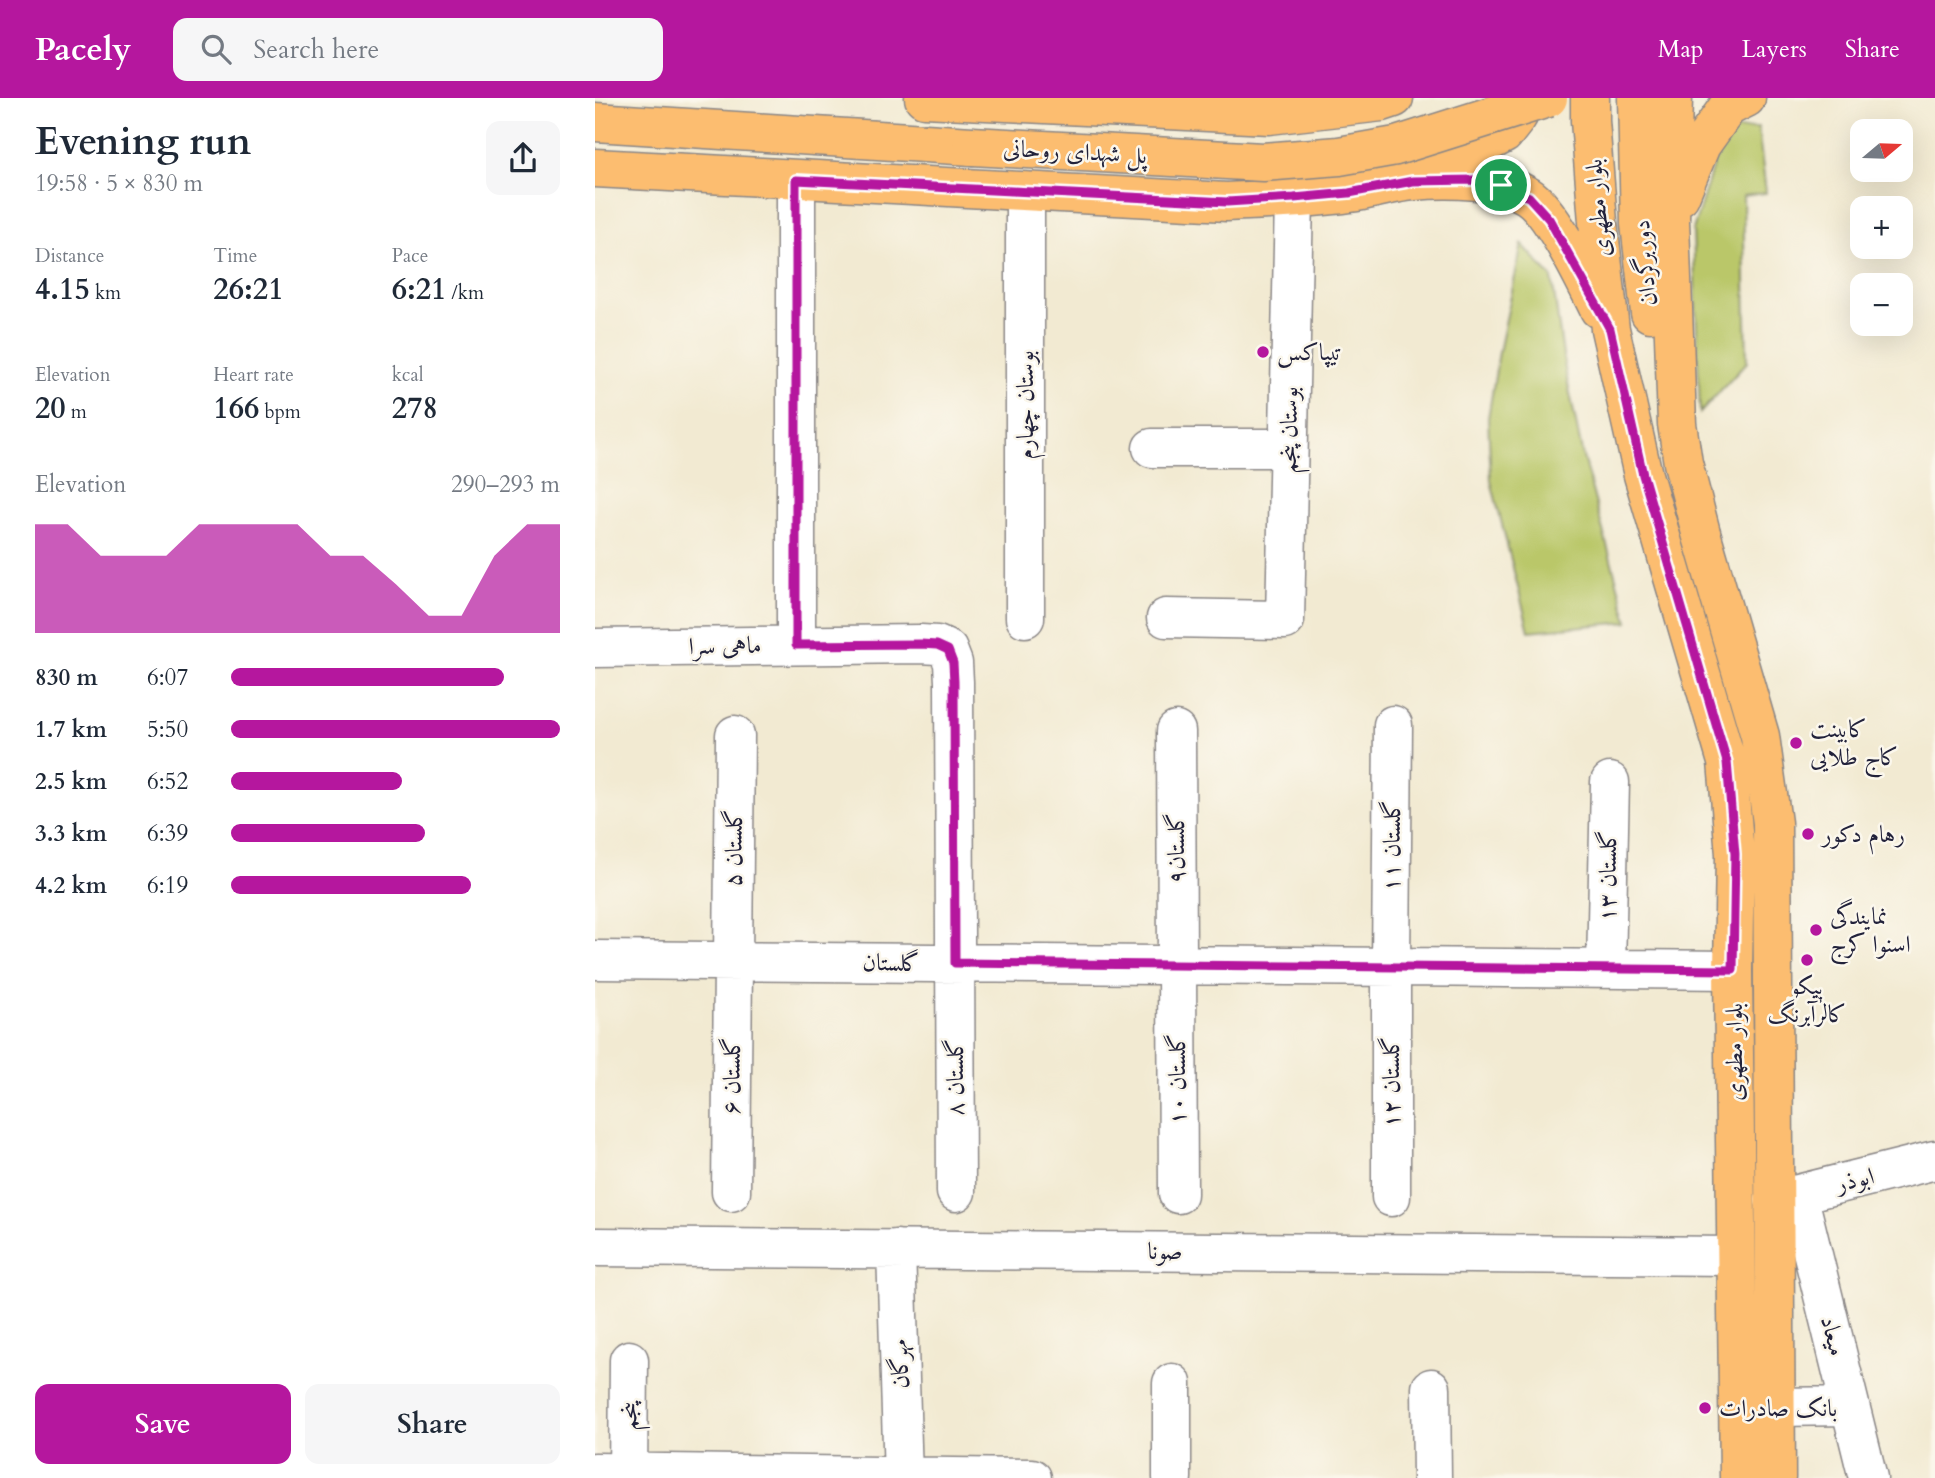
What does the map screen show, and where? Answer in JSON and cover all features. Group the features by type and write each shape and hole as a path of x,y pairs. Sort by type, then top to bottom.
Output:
{"main road":[{"name":"پل شهدای روحانی","path":"924,98 1269,115 1382,102 1394,98"},
{"path":"1413,181 1504,134 1518,116 1520,98"},
{"name":"پل شهدای روحانی","path":"595,122 1263,162 1339,156 1396,146 1548,98"},
{"name":"بلوار مطهری","path":"1590,98 1598,222 1610,329 1643,475 1727,762 1735,854 1733,970 1739,1478"},
{"name":"دوربرگردان","path":"1637,98 1640,224 1654,349 1677,424"},
{"name":"بلوار مطهری","path":"1673,98 1670,221 1677,424 1689,486 1760,736 1772,823 1786,1197 1775,1407 1776,1478"},
{"path":"1670,221 1700,145 1728,107 1746,98"},
{"path":"595,168 1227,202 1349,193 1413,181 1474,180 1501,185 1529,197 1549,219 1610,329"}],"street":[{"path":"796,180 796,645"},
{"name":"بوستان چهارم","path":"1025,192 1025,618"},
{"name":"بوستان پنجم","path":"1166,618 1285,620 1294,198"},
{"path":"1152,448 1288,448"},
{"name":"ماهی سرا","path":"595,648 937,645 948,650 953,663 954,682"},
{"name":"گلستان ۸","path":"954,682 956,1192"},
{"name":"گلستان ۱۱","path":"1391,967 1393,725"},
{"name":"گلستان۹","path":"1176,731 1177,965"},
{"name":"گلستان ۵","path":"733,961 735,735"},
{"name":"گلستان ۱۳","path":"1605,969 1610,782"},
{"name":"گلستان","path":"595,960 1733,970"},
{"name":"گلستان ۶","path":"731,1192 733,961"},
{"name":"گلستان ۱۰","path":"1177,965 1178,1194"},
{"name":"گلستان ۱۲","path":"1391,967 1391,1197"},
{"name":"ابوذر","path":"1786,1197 1935,1160"},
{"name":"میعاد","path":"1786,1197 1850,1406 1868,1478"},
{"name":"صونا","path":"595,1247 1735,1256"},
{"name":"مهرگان","path":"896,1249 903,1477"},
{"name":"پنجم","path":"617,1474 629,1360"},
{"path":"1172,1383 1172,1478"},
{"path":"1431,1388 1432,1478"},
{"path":"1775,1407 1850,1406"},
{"path":"617,1474 1032,1478"}],"green space":[{"path":"1758,128 1766,193 1743,196 1747,362 1700,413 1693,230 1716,156 1734,130"},
{"path":"1522,244 1552,278 1565,369 1583,457 1628,622 1529,631 1491,481 1488,418"}],"place":[{"name":"تیپاکس","path":"1263,352"},
{"name":"کابینت کاج طلایی","path":"1796,743"},
{"name":"رهام دکور","path":"1808,834"},
{"name":"نمایندگی اسنوا کرج","path":"1816,930"},
{"name":"پیکو کالرآبرنگ","path":"1807,960"},
{"name":"بانک صادرات","path":"1705,1408"}],"route":[{"path":"796,180 1227,202 1349,193 1413,181 1474,180 1501,185 1529,197 1549,219 1610,329 1643,475 1727,762 1735,854 1733,970 955,963 954,682 953,663 948,650 937,645 921,644 796,645 796,180"}]}
